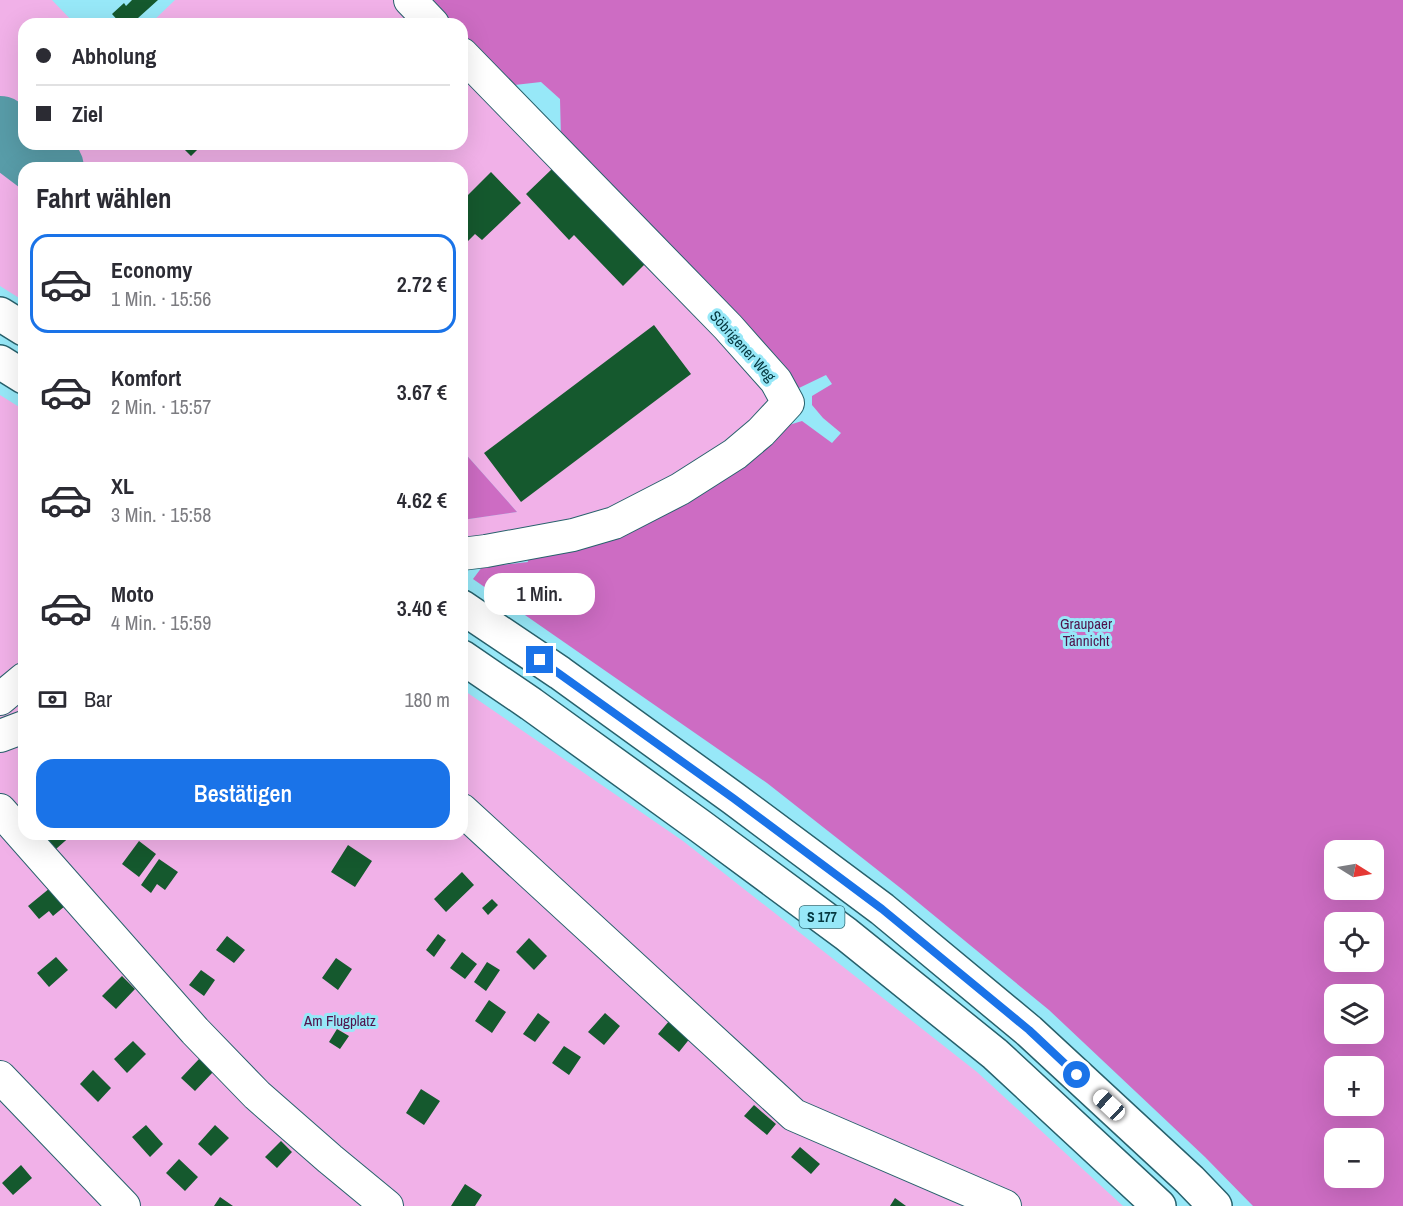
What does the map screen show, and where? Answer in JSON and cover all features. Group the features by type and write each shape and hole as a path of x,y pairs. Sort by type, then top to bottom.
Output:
{"highway":[{"path":"0,315 18,326"},
{"path":"0,362 18,373"},
{"name":"S 177","path":"468,610 579,687 882,909 1029,1030 1215,1206"},
{"name":"S 177","path":"468,661 700,826 846,934 995,1054 1159,1206"}],"street":[{"path":"410,0 427,18"},
{"name":"Söbrigener Weg","path":"468,60 728,327 776,381 788,403 761,432 735,454 680,489 614,523 573,535 474,552"},
{"path":"0,699 18,684"},
{"path":"0,736 18,729"},
{"path":"0,810 18,830"},
{"path":"468,816 794,1115 1005,1206"},
{"path":"27,840 203,1039 257,1095 387,1206"},
{"path":"0,1077 124,1206"}],"green space":[{"path":"0,0 52,0 69,18 18,18 18,150 468,150 468,69 769,386 768,403 759,422 613,513 468,539 468,519 517,512 468,457 468,162 18,162 18,297 0,286"},
{"path":"175,0 401,0 418,18 156,18"},
{"name":"Graupaer Tännicht","path":"422,0 1403,0 1403,1206 1253,1206 1205,1157 1049,1010 903,890 767,783 473,579 482,567 528,562 527,558 778,435 789,425 802,421 832,443 841,433 812,405 812,396 832,384 826,375 799,388 561,139 560,99 541,82 506,86 468,47 468,18 439,18"},
{"path":"0,395 18,406 18,674 0,689"},
{"path":"468,457 517,512 468,519"},
{"name":"Am Flugplatz","path":"468,693 683,841 977,1072 1123,1206 0,1206 0,748 18,739 18,840 468,840"},
{"path":"18,697 18,720 0,723 0,711"}],"building":[{"path":"132,0 158,0 138,18 116,18 112,14 124,3 126,6"},
{"path":"185,150 197,150 191,156"},
{"path":"553,168 646,263 623,286 574,235 569,240 526,194"},
{"path":"491,172 521,203 482,240 475,234 468,241 468,195"},
{"path":"654,325 691,374 521,502 484,453"},
{"path":"48,840 66,840 56,849"},
{"path":"139,841 156,854 139,877 122,864"},
{"path":"348,845 372,861 355,887 331,872"},
{"path":"159,859 178,872 165,890 157,884 151,893 141,885"},
{"path":"462,872 474,885 446,912 434,899"},
{"path":"50,888 65,906 53,916 49,911 39,919 28,906"},
{"path":"492,899 498,905 488,915 482,908"},
{"path":"438,934 446,940 434,957 426,950"},
{"path":"227,936 245,950 234,963 216,950"},
{"path":"529,938 547,956 534,970 516,952"},
{"path":"462,952 477,964 465,979 450,968"},
{"path":"56,957 68,970 49,987 37,973"},
{"path":"336,958 352,969 338,990 322,978"},
{"path":"487,962 500,970 486,991 474,982"},
{"path":"201,970 215,980 204,996 189,985"},
{"path":"122,976 135,989 116,1009 102,996"},
{"path":"489,1000 506,1012 492,1033 475,1021"},
{"path":"538,1013 550,1022 535,1042 523,1034"},
{"path":"605,1013 620,1026 604,1045 588,1032"},
{"path":"670,1020 691,1037 679,1052 658,1034"},
{"path":"337,1029 349,1036 340,1049 329,1042"},
{"path":"133,1041 146,1054 127,1073 114,1059"},
{"path":"564,1046 581,1057 569,1075 552,1063"},
{"path":"199,1059 213,1072 195,1091 181,1078"},
{"path":"93,1070 111,1088 98,1102 80,1084"},
{"path":"421,1089 440,1101 424,1125 406,1113"},
{"path":"754,1105 776,1124 767,1135 744,1116"},
{"path":"146,1125 163,1144 150,1157 132,1137"},
{"path":"215,1125 229,1138 211,1156 198,1144"},
{"path":"281,1141 292,1152 277,1168 265,1157"},
{"path":"800,1147 820,1164 811,1174 791,1157"},
{"path":"179,1159 198,1177 185,1191 166,1173"},
{"path":"21,1165 32,1178 13,1195 2,1183"},
{"path":"465,1184 482,1195 475,1206 451,1206"},
{"path":"220,1197 233,1206 214,1206"},
{"path":"895,1198 906,1206 890,1206"}],"taxiway":[{"path":"0,130 18,144"},
{"path":"26,150 42,162"}],"route":[{"path":"540,660 733,798 882,909 1029,1030 1077,1075"}]}
